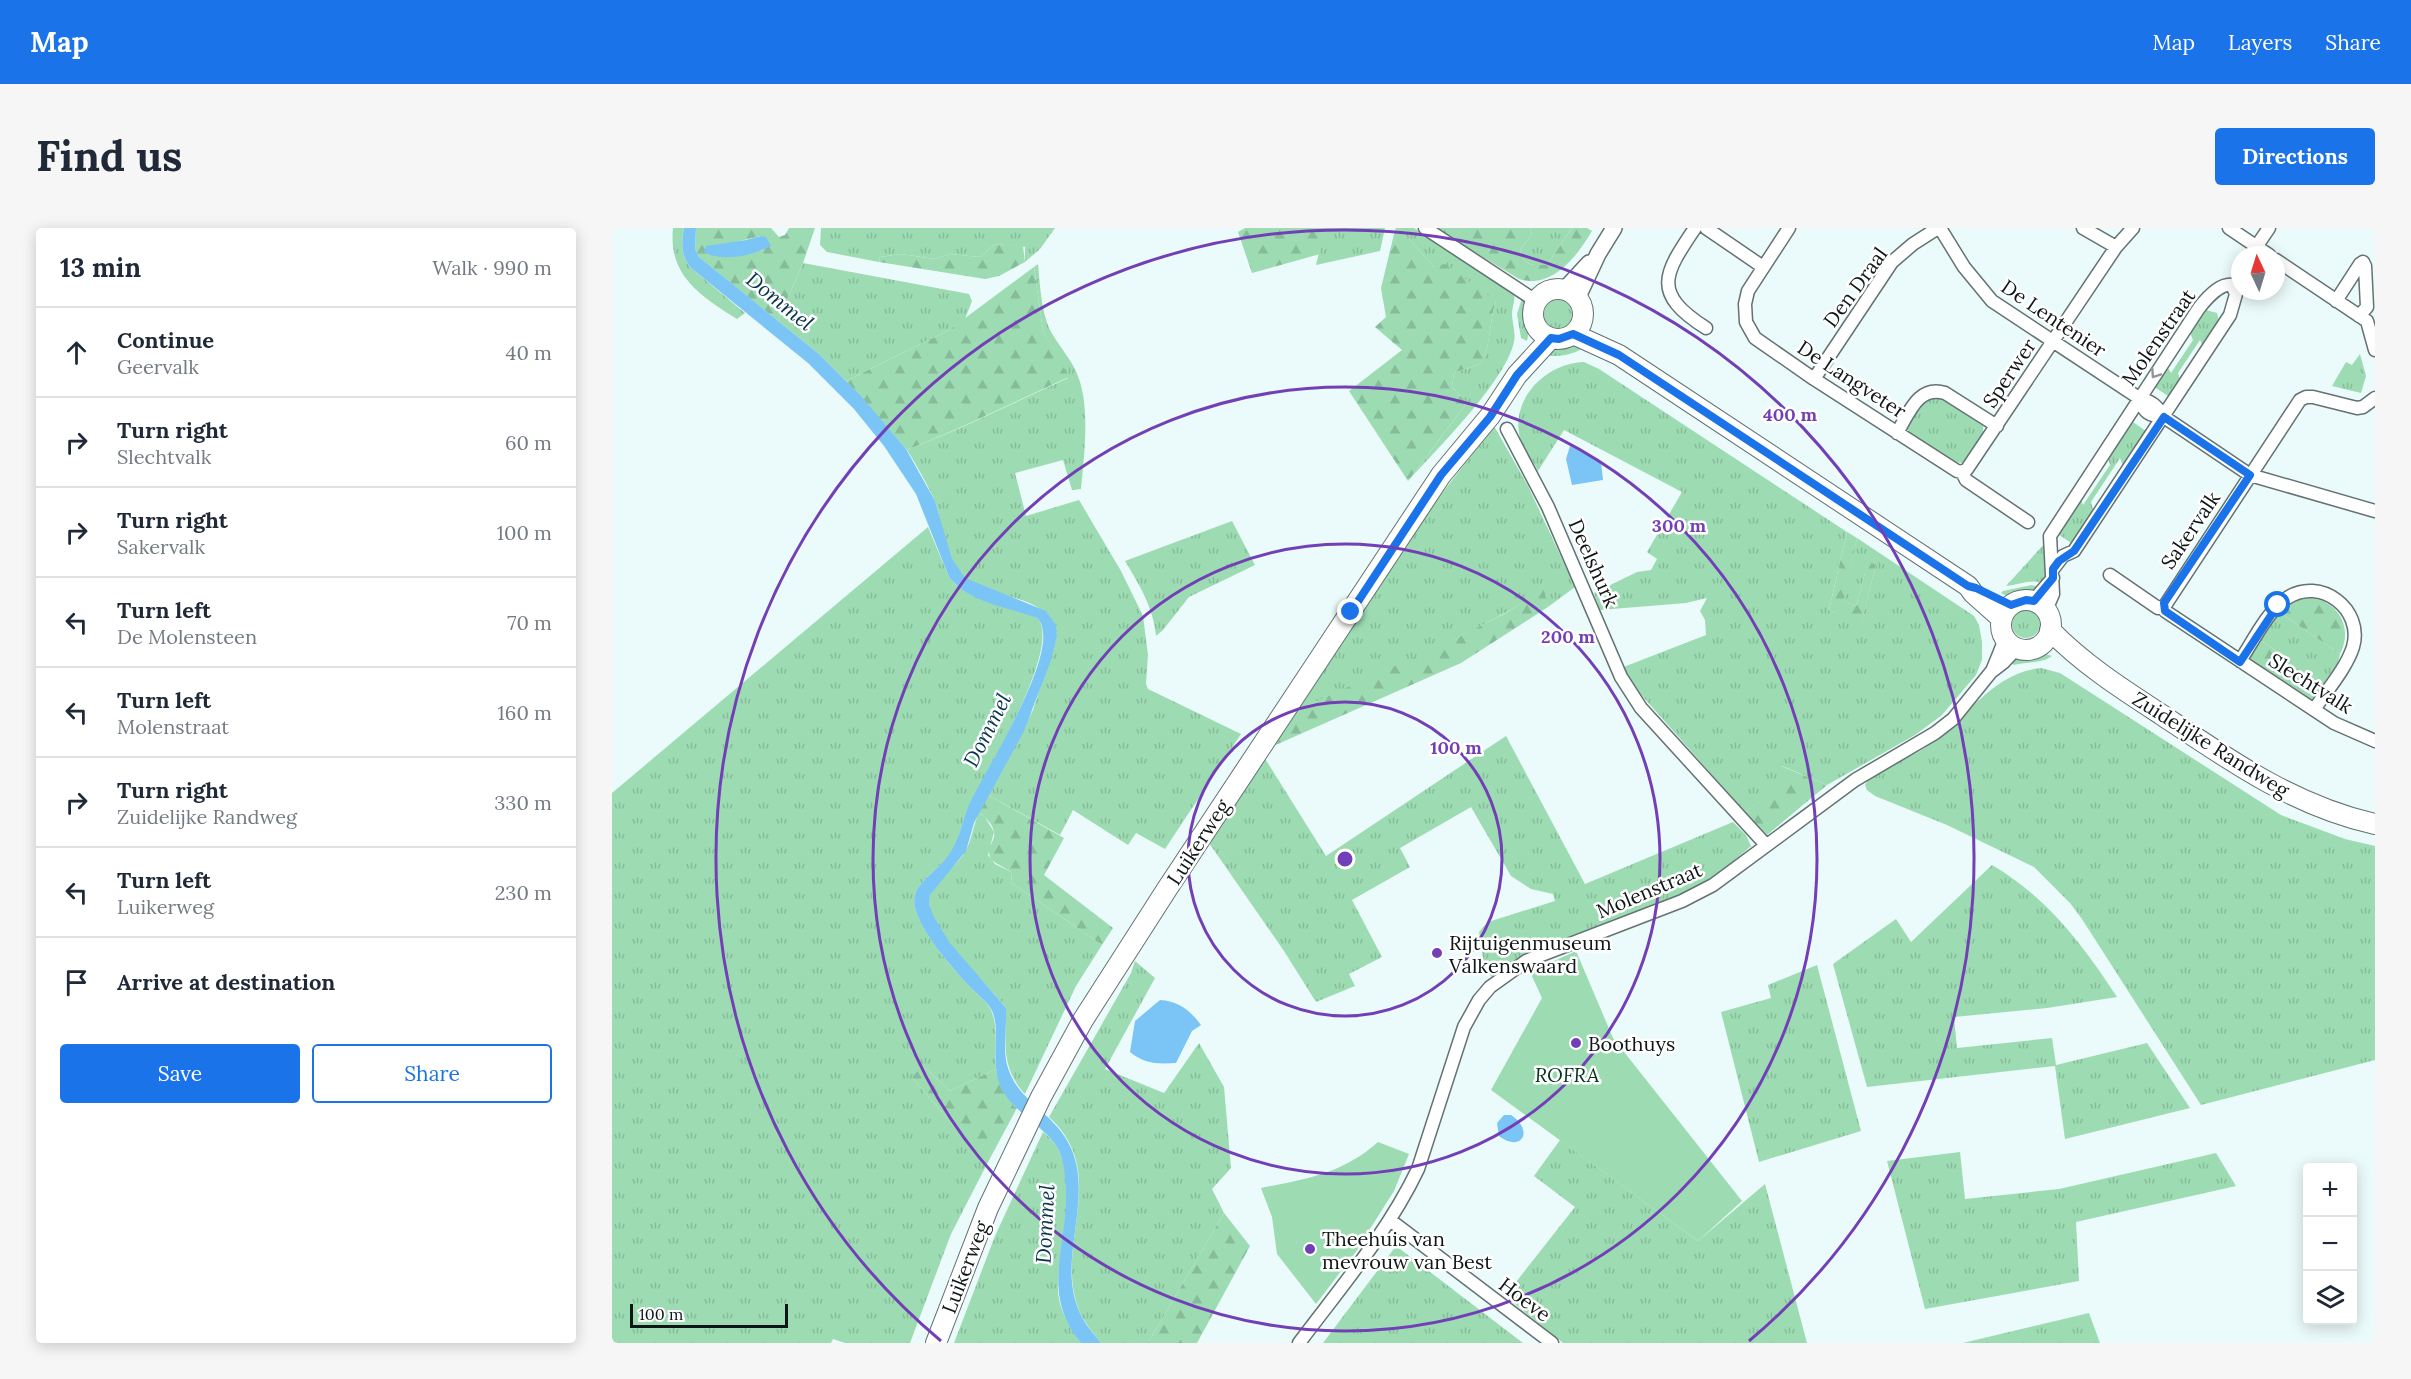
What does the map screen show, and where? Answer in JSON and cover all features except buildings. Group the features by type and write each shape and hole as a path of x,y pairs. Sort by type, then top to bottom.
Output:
{"main road":[{"path":"1548,291 1571,294 1583,313 1578,327 1559,339 1545,334 1533,316 1536,301 1548,291"},
{"path":"1578,327 1968,586 1973,593 2006,611"},
{"name":"Luikerweg","path":"936,1343 988,1208 1025,1127 1083,1020 1218,811 1441,475 1490,417 1517,375 1528,346 1545,334"},
{"path":"2026,600 2040,606 2050,623 2045,637 2025,650 2011,643 2001,632 2006,611 2026,600"},
{"name":"Zuidelijke Randweg","path":"2045,637 2271,786 2309,804 2375,824"}],"street":[{"path":"1425,228 1536,301"},
{"path":"1571,294 1614,228"},
{"path":"1695,228 1672,262 1667,280 1671,297 1694,320 1706,328"},
{"path":"1706,228 1763,267"},
{"name":"De Langveter","path":"1790,228 1748,291 1745,304 1746,322 1755,338 1897,433 1962,472 1966,480 2028,522"},
{"name":"De Lentenier","path":"1939,228 1964,267 1992,301 2139,398 2149,400 2158,406 2164,417 2250,475 2375,510"},
{"name":"Den Draal","path":"1814,379 1892,262 1913,244 1939,228"},
{"path":"2083,228 2116,247"},
{"name":"Sperwer","path":"1962,472 1968,469 2116,247 2133,228"},
{"path":"2229,228 2256,246 2269,228"},
{"path":"2336,301 2363,262 2367,307 2359,316"},
{"path":"2285,266 2367,321 2375,350"},
{"name":"Molenstraat","path":"2050,543 2050,536 2206,299 2223,286 2232,285 2236,294 2230,315 2074,551 2059,561 2053,573"},
{"name":"Sperwer","path":"1897,433 1920,397 1928,391 1945,393 1996,426"},
{"name":"Sakervalk","path":"2164,607 2164,603 2300,400 2306,397 2357,408 2363,407 2375,398"},
{"name":"Deelshurk","path":"1507,429 1548,507 1621,676 1641,708 1766,845"},
{"path":"2050,543 2068,553"},
{"path":"2040,606 2053,594 2050,543"},
{"name":"Slechtvalk","path":"2110,575 2158,608 2164,607 2165,611 2314,710 2346,729 2375,741"},
{"path":"2240,662 2284,600 2298,593 2313,591 2334,598 2351,616 2354,641 2349,657 2314,710"},
{"name":"Molenstraat","path":"1299,1343 1390,1220 1418,1169 1464,1028 1479,1000 1490,987 1526,961 1682,901 1713,885 1855,780 1935,733 1953,719 2011,643"},
{"name":"Hoeve","path":"1390,1220 1552,1343"}],"green space":[{"path":"673,228 684,228 683,249 685,259 691,268 745,313 737,319 711,302 689,282 676,259"},
{"path":"696,228 771,228 779,237 785,235 789,228 815,228 778,321 699,257 695,249","holes":["761,236 763,250 732,256 727,244"]},
{"path":"821,228 1055,228 1040,249 1025,262 1025,247 995,244 980,257 950,254 935,259 901,254 880,257 879,262 827,252 820,245"},
{"path":"1245,228 1325,228 1320,254 1252,273 1238,232"},
{"path":"1325,228 1385,228 1380,251 1316,265"},
{"path":"1396,228 1414,228 1511,288 1514,298 1512,314 1514,342 1498,376 1452,434 1408,481 1464,407 1465,401 1452,387 1454,373 1475,366 1484,357 1496,301 1434,267 1408,238 1395,230"},
{"path":"1435,228 1530,228 1532,234 1520,250 1524,260 1529,264 1537,265 1547,265 1572,228 1587,228 1592,231 1563,268 1542,280 1531,281 1519,279"},
{"path":"1530,228 1572,228 1547,265 1533,265 1524,260 1520,250 1532,234"},
{"path":"1395,230 1408,238 1434,267 1445,264 1496,301 1484,358 1475,366 1454,373 1452,387 1465,401 1464,407 1408,481 1349,391 1402,350 1375,327 1386,317 1381,288"},
{"path":"995,244 1023,246 1025,262 999,276 985,279 879,262 880,257 901,254 935,259 950,254 980,257"},
{"path":"803,263 969,294 972,301 965,319 949,330 846,381 819,354 778,321"},
{"path":"1038,264 1046,321 1079,379 1084,405 1085,448 1081,489 1072,490 1063,460 1015,473 1026,516 1079,500 1121,571 1143,616 1148,655 1146,684 1148,689 1241,734 1165,849 1136,833 1128,845 1073,810 1060,835 988,795 1033,710 1057,637 1053,623 1034,605 978,586 958,571 948,552 934,499 907,450 1068,378 1043,331 1034,267"},
{"path":"1034,267 1043,331 1069,377 907,450 846,381 949,330"},
{"path":"1522,298 1528,319 1527,341 1521,338 1517,314"},
{"path":"1558,300 1568,304 1572,314 1568,324 1558,328 1548,324 1544,314 1548,304"},
{"path":"2206,310 2217,313 2220,326 2204,349 2200,340 2178,373 2181,382 2171,398 2153,386 2166,365 2171,373 2193,340 2189,330"},
{"path":"1570,343 1584,346 1567,355 1547,355 1552,345"},
{"path":"2360,354 2366,376 2361,393 2332,386 2346,362 2352,365"},
{"path":"1584,362 1599,369 1847,532 1829,610 1861,623 1876,565 1868,562 1856,606 1842,601 1857,538 1974,616 1979,625 1982,660 1976,675 1942,715 1915,735 1827,785 1782,766 1789,782 1745,812 1629,681 1621,668 1706,635 1705,620 1700,611 1707,598 1686,603 1600,610 1594,593 1637,572 1651,570 1657,559 1647,552 1682,492 1564,430 1538,471 1521,442 1518,424 1520,410 1534,386 1544,376 1557,369"},
{"path":"1939,397 1983,426 1983,434 1962,463 1954,462 1905,428 1921,400"},
{"path":"2130,420 2149,433 2124,469 2120,458 2091,502 2094,513 2074,545 2055,532 2079,495 2083,505 2110,465 2107,454"},
{"path":"1494,426 1528,486 1575,587 1548,607 1543,591 1452,640 1295,711 1322,666 1375,594 1395,554"},
{"path":"1232,521 1255,565 1189,597 1156,636 1149,606 1125,561"},
{"path":"928,527 949,577 956,585 1037,618 1042,632 1040,654 1032,681 1005,739 970,804 955,845 947,858 920,885 915,896 919,918 934,944 991,1010 996,1031 996,1069 950,1091 923,1066 913,1079 987,1164 951,1234 910,1343 845,1343 833,1339 831,1343 612,1343 612,793"},
{"path":"1847,532 1857,538 1843,601 1856,606 1868,561 1876,565 1861,624 1829,610"},
{"path":"2045,543 2046,581 2044,584 2031,582 2006,586"},
{"path":"2032,585 2041,588 2021,596 2010,597 2001,593 2003,591"},
{"path":"1544,590 1548,607 1461,663 1271,747 1295,711 1459,637"},
{"path":"2303,598 2324,602 2339,614 2345,633 2340,654 2279,612"},
{"path":"2026,610 2036,614 2040,624 2036,634 2026,638 2016,634 2012,624 2016,614"},
{"path":"2279,612 2340,654 2337,667 2325,684 2308,673 2306,677 2273,654 2275,650 2260,640"},
{"path":"2260,640 2275,650 2273,654 2305,677 2308,673 2325,684 2315,700 2309,699 2251,661 2250,654"},
{"path":"2039,652 2052,656 2040,661 2014,665 2010,661 2018,656"},
{"path":"2041,668 2060,673 2281,815 2345,839 2375,846 2375,1060 2201,1105 2082,919 2070,903 2034,867 1947,825 1875,796 1867,790 1865,785 1876,774 1935,741 2006,679"},
{"path":"1506,736 1585,884 1733,822 1746,835 1751,846 1688,894 1494,978 1485,972 1479,932 1488,922 1555,901 1553,894 1531,889 1511,876 1471,807 1400,848 1410,867 1352,900 1382,957 1349,974 1355,986 1316,1002 1284,951 1209,843 1264,757 1326,856"},
{"path":"1781,766 1827,785 1767,835 1745,812 1788,782 1778,774"},
{"path":"988,795 1064,838 1044,875 1113,928 1102,945 1012,883 1011,872 991,860 988,850 994,833 992,826 979,813"},
{"path":"979,813 985,817 994,832 988,855 995,864 1011,872 1012,883 1102,945 1076,986 1025,1094 1011,1074 1008,1064 1005,1043 1006,1008 945,937 930,907 930,895 933,889 965,852"},
{"path":"1992,865 2012,878 2047,907 2091,959 2117,997 2047,1008 1954,1017 1957,1048 2052,1038 2056,1065 2147,1043 2190,1108 2065,1139 2055,1066 1867,1087 1833,964 1896,919 1911,942"},
{"name":"ROFRA","path":"1576,951 1613,1038 1742,1201 1698,1241 1491,1090 1542,998 1530,972"},
{"path":"1135,961 1155,978 1105,1069 1164,1093 1199,1043 1224,1087 1231,1168 1212,1189 1224,1213 1148,1343 1101,1343 1079,1310 1072,1281 1079,1184 1076,1161 1067,1138 1049,1117 1131,973"},
{"path":"1817,965 1861,1131 1759,1162 1721,1012 1771,998 1768,985"},
{"path":"923,1066 950,1091 996,1069 997,1075 1017,1108 987,1164 913,1079 913,1076"},
{"path":"1043,1132 1056,1146 1064,1164 1067,1205 1058,1289 1065,1318 1081,1343 954,1343 995,1236"},
{"path":"1560,1140 1698,1241 1765,1184 1807,1343 1563,1343 1505,1296 1575,1207 1534,1176"},
{"path":"1378,1142 1409,1154 1394,1191 1363,1240 1357,1240 1358,1249 1316,1304 1277,1254 1272,1217 1261,1188 1323,1174 1351,1161"},
{"path":"1960,1152 1965,1199 2059,1189 2216,1153 2236,1186 2076,1222 2079,1281 1925,1309 1887,1161"},
{"path":"1224,1213 1250,1246 1197,1343 1148,1343"},
{"path":"1396,1246 1523,1343 1323,1343"},
{"path":"2089,1313 2100,1343 1963,1343"}],"water":[{"path":"684,228 696,228 695,249 699,257 819,354 861,396 906,449 935,501 952,559 965,578 1046,611 1056,625 1057,637 1050,663 1024,731 974,823 966,851 930,895 929,904 950,943 1006,1008 1005,1054 1014,1081 1022,1093 1053,1122 1070,1147 1076,1163 1079,1182 1072,1260 1075,1298 1082,1317 1101,1343 1081,1343 1068,1323 1061,1303 1058,1283 1066,1200 1061,1155 1052,1140 1016,1108 1004,1093 996,1072 996,1027 991,1009 933,943 918,917 915,905 917,889 951,851 968,807 1019,711 1041,655 1043,633 1037,618 967,593 949,577 916,494 884,446 854,409 808,363 691,268 685,259 683,249"},
{"path":"766,237 771,246 747,255 720,257 704,252 706,246"},
{"path":"1570,446 1601,462 1603,480 1572,485 1566,459"},
{"path":"1160,1000 1183,1007 1201,1025 1192,1031 1176,1063 1152,1062 1141,1059 1130,1052 1135,1021"},
{"path":"1504,1115 1511,1115 1522,1127 1524,1133 1519,1141 1507,1141 1499,1136 1497,1123"}],"place":[{"name":"Rijtuigenmuseum Valkenswaard","path":"1437,953"},
{"name":"Boothuys","path":"1576,1043"},
{"name":"Theehuis van mevrouw van Best","path":"1310,1249"}],"route":[{"path":"1351,612 1441,475 1490,417 1517,375 1551,338 1566,338 1573,334 1619,355 1968,586 2011,605 2018,601 2034,601 2046,588 2053,578 2053,569 2063,556 2074,551 2164,417 2250,475 2164,603 2165,611 2240,662 2278,605"}],"water label":[{"name":"Dommel","path":"780,301"},
{"name":"Dommel","path":"987,730"},
{"name":"Dommel","path":"1045,1224"}]}
